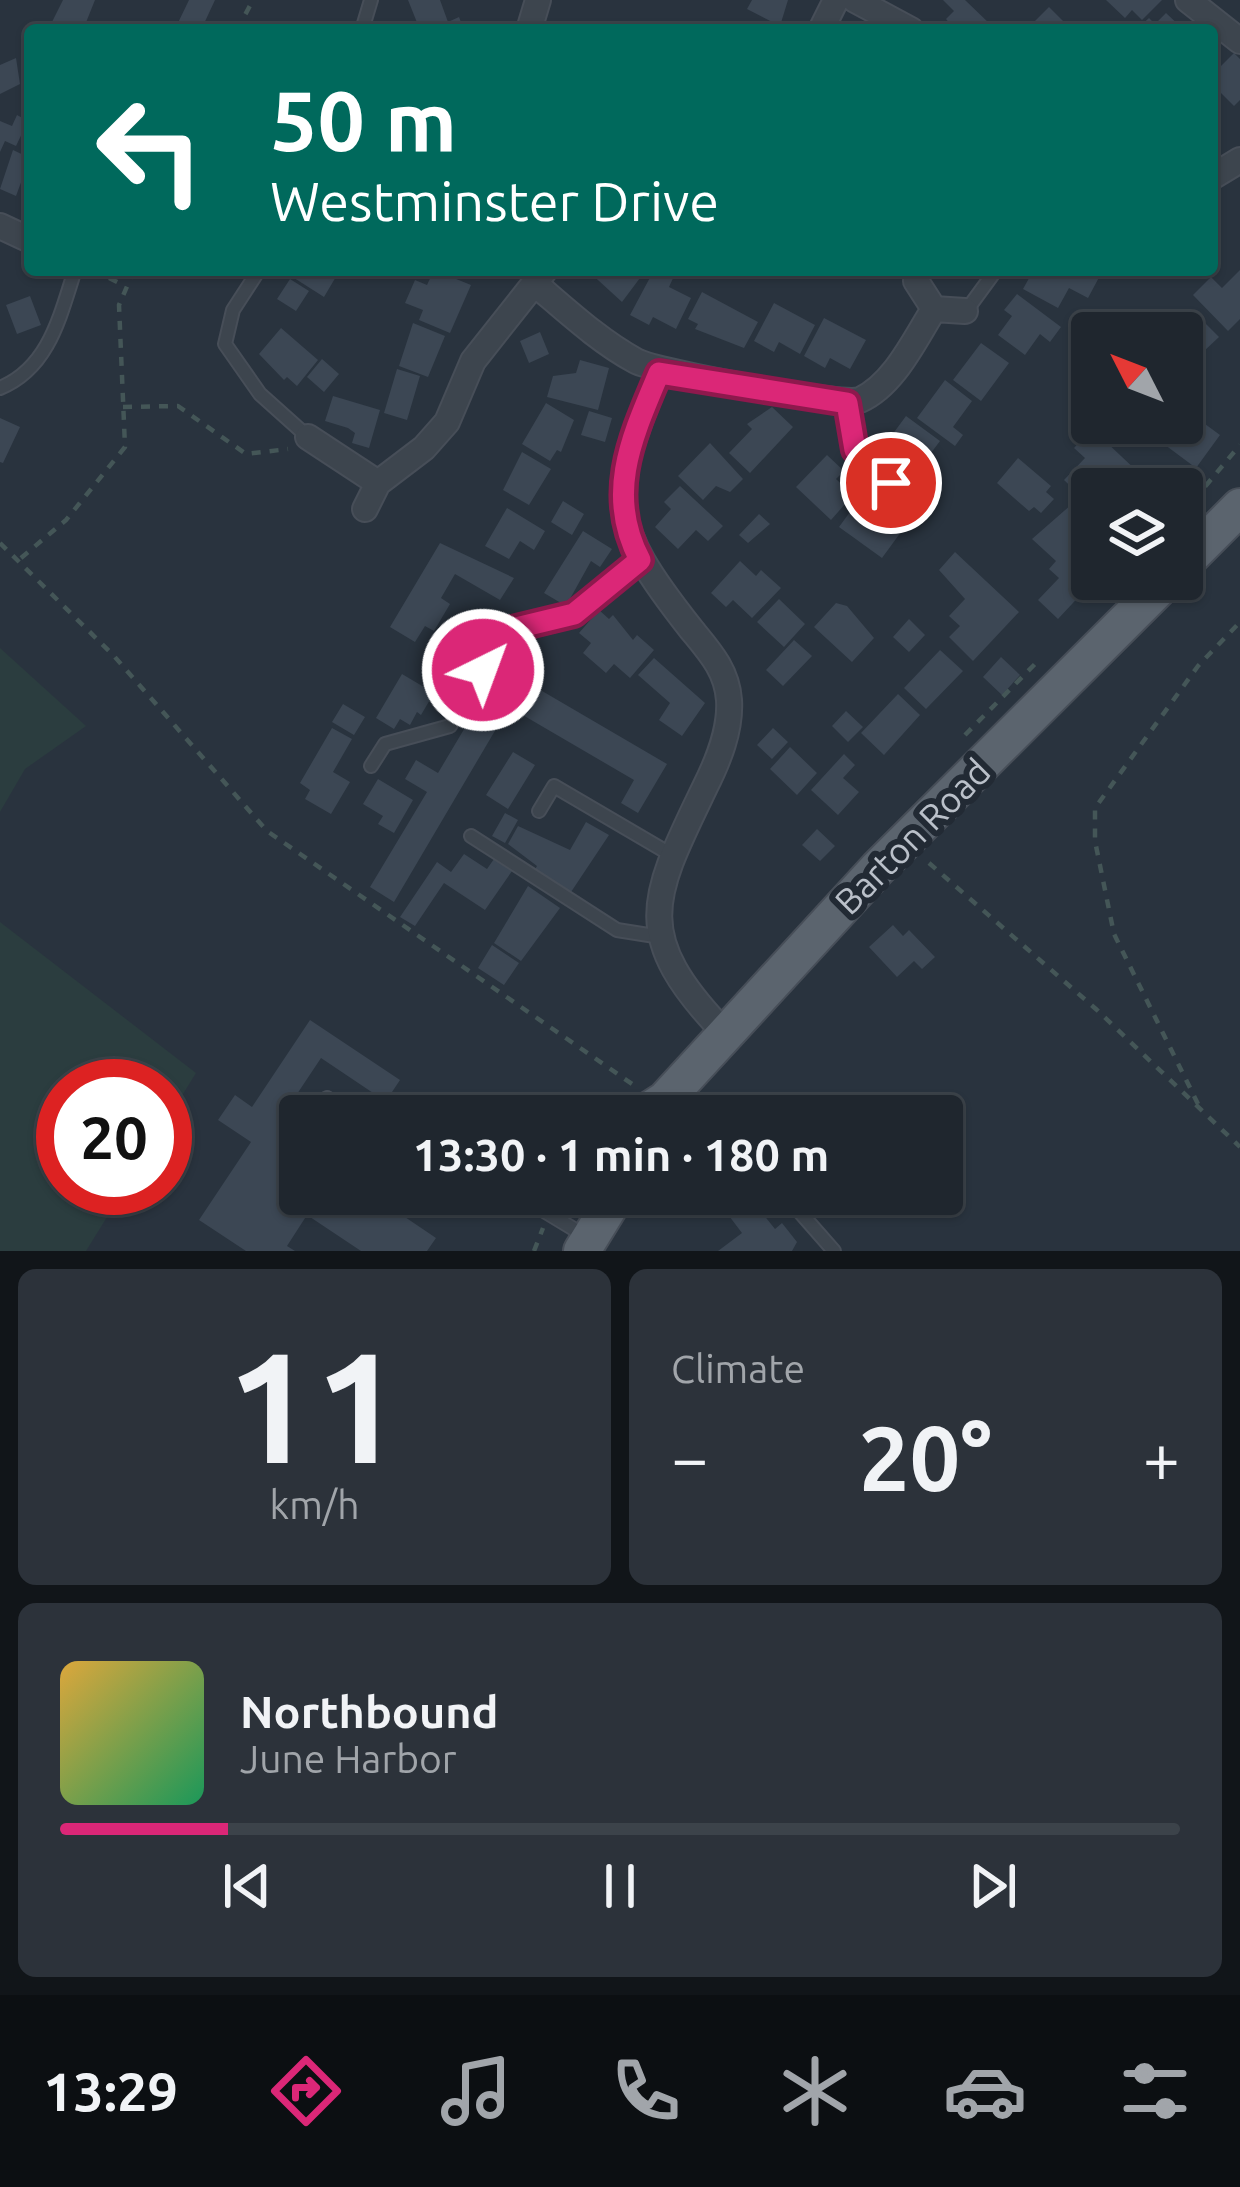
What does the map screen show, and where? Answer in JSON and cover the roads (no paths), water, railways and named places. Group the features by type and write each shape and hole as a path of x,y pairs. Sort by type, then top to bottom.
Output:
{"main road":[{"path":"1203,544 1240,507"},
{"name":"Barton Road","path":"662,1095 1147,600"},
{"path":"575,1242 599,1215"}],"street":[{"path":"856,0 900,24"},
{"path":"1187,0 1240,41"},
{"path":"365,509 378,484 424,448 446,422 473,361 539,277 632,359 659,373 847,403 880,387 934,309"},
{"path":"916,281 934,309"},
{"path":"934,309 965,311"},
{"path":"659,373 628,447 620,494 625,532 640,560 719,664 730,705 720,757 670,854 661,891 661,938 680,986 723,1031"},
{"path":"304,442 378,484"},
{"path":"500,642 512,629 574,614 640,560"}],"lane":[{"path":"0,388 20,378 46,349 73,276"},
{"path":"255,276 233,310 225,344 260,394 304,442"},
{"path":"965,311 991,276"},
{"path":"847,403 855,450 891,483"},
{"path":"371,766 385,744 450,726 500,642 472,620"},
{"path":"539,811 554,786 670,854"},
{"path":"471,836 617,930 661,938"},
{"path":"542,1215 575,1242"},
{"path":"802,1215 834,1251"}]}
